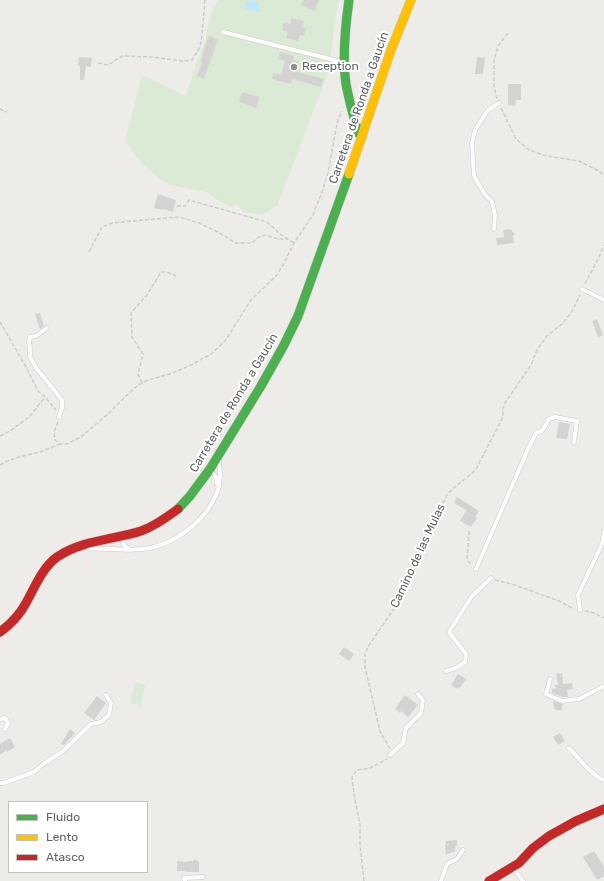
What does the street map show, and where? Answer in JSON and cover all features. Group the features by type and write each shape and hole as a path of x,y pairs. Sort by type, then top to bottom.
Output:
{"main road":[{"path":"349,0 345,42 346,83 358,133 362,136"},
{"name":"Carretera de Ronda a Gaucín","path":"0,632 10,625 18,615 26,603 38,578 55,558 66,551 80,546 128,535 153,526 169,516 183,504 193,493 208,471 273,367 289,338 362,136 387,61 411,0"},
{"path":"490,881 519,863 533,848 548,836 576,821 604,809"}],"lane":[{"path":"223,32 345,62"},
{"path":"494,229 495,214 492,202 484,193 474,176 472,143 476,130 488,110 499,103"},
{"path":"582,289 604,300"},
{"path":"47,328 36,336 30,337 30,356 37,369 62,400 62,408 59,417"},
{"path":"476,569 536,433 542,431 549,419 555,417 577,421 574,442"},
{"path":"80,546 130,550 150,548 172,541 190,528 207,510 217,493 220,477 219,460 221,451"},
{"path":"208,471 210,470 214,473 217,479 218,488"},
{"path":"580,610 578,595 602,544 604,532"},
{"path":"128,535 123,540 124,545 130,550"},
{"path":"446,671 456,668 465,662 466,654 449,632 472,596 491,578"},
{"path":"550,679 546,694 562,701 580,699 604,686"},
{"path":"390,753 403,743 406,728 421,713 422,700 418,694"},
{"path":"0,783 4,783 34,772 62,752 91,724 101,722 109,715 111,703 106,695"},
{"path":"0,719 5,718 8,723 5,729"},
{"path":"569,748 593,773 601,780 604,780"},
{"path":"441,881 447,864 457,859 463,850"},
{"path":"512,867 523,881"},
{"path":"185,881 184,878 203,876"}],"path":[{"path":"98,63 108,65 122,56 151,57 182,61 192,60 200,47 205,0"},
{"path":"508,33 498,46 494,61 494,86 499,103 516,139 529,150 547,156 579,162 599,171 604,176"},
{"path":"0,465 8,460 48,449 60,444 67,444 81,436 110,412 138,385 189,366 216,350 225,340 251,300 277,275 294,243 313,215 328,173 336,123 343,106 350,104"},
{"path":"0,109 7,112"},
{"path":"177,206 185,206 189,200 267,222 280,234 294,243"},
{"path":"89,252 102,228 112,223 179,217 199,222 236,243 252,243 257,238 264,235 278,239 288,239"},
{"name":"Camino de las Mulas","path":"390,753 388,744 380,732 365,667 365,654 368,645 398,603 403,586 419,550 447,495 476,469 503,417 502,409 505,403 531,365 537,350 545,339 562,324 571,313 604,245"},
{"path":"142,383 138,374 143,354 132,337 131,313 147,295 161,272 167,272 176,276"},
{"path":"0,322 38,391 55,408 59,417 54,432 56,440 60,444"},
{"path":"0,436 10,431 30,416 45,397"},
{"path":"469,531 467,560 476,569"},
{"path":"491,578 559,601 574,609 591,612 604,618"},
{"path":"364,881 360,845 360,825 352,777 357,770 370,768 389,758 390,753"}],"green space":[{"path":"218,0 338,0 329,70 277,206 262,215 243,212 237,204 229,207 206,192 167,184 142,164 125,141 142,75 186,96 205,41 209,20"},
{"path":"135,682 145,685 141,706 130,703"}],"water":[{"path":"253,0 259,4 259,12 256,12 250,8 247,10 245,8 245,4 248,1"}],"building":[{"path":"304,0 319,0 314,11 301,5"},
{"path":"291,18 304,21 302,27 306,28 304,36 300,35 298,41 286,38 288,32 282,30 283,23 290,24"},
{"path":"209,36 218,39 204,79 197,76"},
{"path":"280,52 294,56 293,60 298,61 295,71 323,79 321,87 292,79 291,84 272,79 274,73 281,75 285,61 278,59"},
{"path":"79,57 92,58 91,67 86,66 84,80 80,80 80,66 78,65"},
{"path":"477,57 485,58 483,74 475,74"},
{"path":"508,84 521,84 521,100 516,100 515,106 508,105"},
{"path":"242,92 259,97 256,108 239,102"},
{"path":"158,194 176,200 173,212 154,208"},
{"path":"510,229 515,234 513,235 514,243 497,245 496,238 504,237 503,230"},
{"path":"40,313 44,326 40,329 35,314"},
{"path":"597,319 603,335 598,337 592,321"},
{"path":"559,422 570,424 567,439 556,438"},
{"path":"457,497 479,511 475,517 477,518 471,527 460,521 466,510 454,503"},
{"path":"344,647 354,654 349,661 339,654"},
{"path":"562,673 563,684 572,683 573,689 567,690 568,697 563,697 552,693 552,689 556,688 555,685 558,685 556,674"},
{"path":"458,674 466,679 460,688 459,687 457,689 451,685"},
{"path":"405,695 418,705 408,717 401,711 400,713 395,709"},
{"path":"97,696 106,703 94,720 84,713"},
{"path":"553,701 563,704 561,711 554,709"},
{"path":"70,729 75,733 64,745 61,744"},
{"path":"560,733 565,741 558,745 553,737"},
{"path":"10,738 15,747 0,755 0,744"},
{"path":"457,840 455,852 446,854 446,841"},
{"path":"594,851 604,867 604,876 597,880 583,857"},
{"path":"195,859 199,862 199,872 177,871 177,861 188,862"}],"traffic: fast":[{"path":"349,0 344,42 345,74 358,133 362,136"},
{"path":"178,509 190,496 210,469 261,386 284,345 298,316 349,174"}],"traffic: slow":[{"path":"349,174 391,50 411,0"}],"traffic: jam":[{"path":"0,632 18,615 43,572 57,557 77,547 141,531 160,522 178,509"},
{"path":"489,881 519,863 533,848 549,836 576,821 604,809"}],"place":[{"name":"Reception","path":"294,67"}]}
